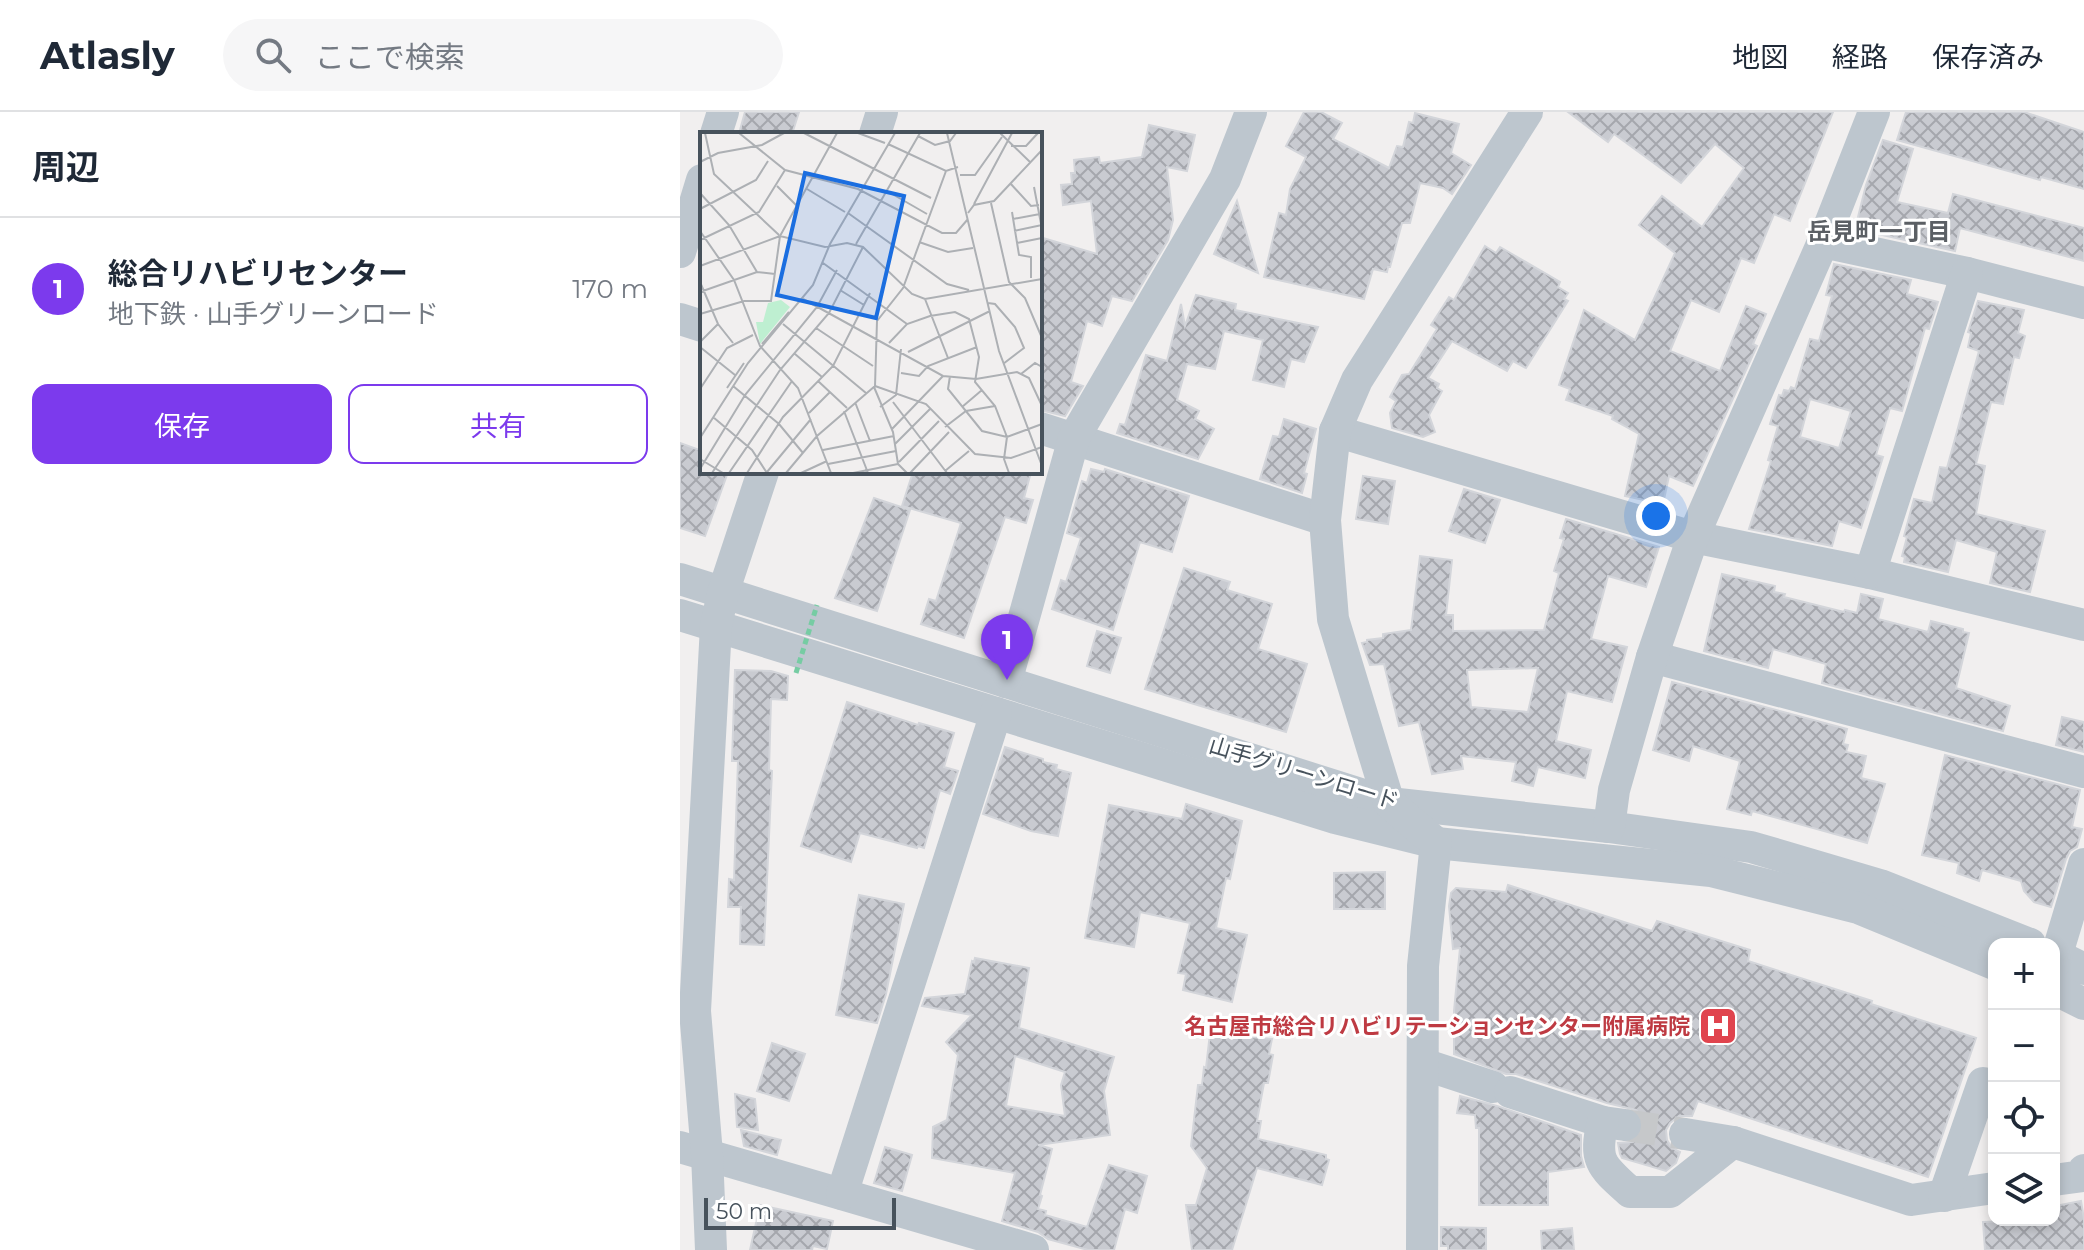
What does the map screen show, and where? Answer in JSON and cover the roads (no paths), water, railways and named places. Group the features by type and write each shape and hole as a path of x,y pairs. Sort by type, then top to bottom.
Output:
{"street":[{"path":"717,132 723,112"},
{"path":"876,132 882,112"},
{"path":"1006,682 1074,438 1225,179 1251,112"},
{"path":"1422,1250 1423,966 1436,843 1389,803 1333,619 1325,520 1335,431 1357,380 1527,112"},
{"path":"1609,827 1614,790 1652,657 1693,537 1823,242 1874,112"},
{"path":"680,252 700,187"},
{"path":"1823,242 1967,273 2084,303"},
{"path":"1870,573 1967,273"},
{"path":"680,319 700,325"},
{"path":"1042,429 1325,520"},
{"path":"1335,431 1693,537 1870,573 2084,625"},
{"path":"711,1250 693,1150 695,1011 716,626 723,593 762,474"},
{"name":"山手グリーンロード","path":"680,579 1389,803 1609,827 1765,851 1880,885 2010,938"},
{"name":"山手グリーンロード","path":"680,615 1335,818 1436,843 1711,871 1858,908 1988,962"},
{"path":"1652,657 2084,772"},
{"path":"842,1194 996,713"},
{"path":"2060,944 2084,864"},
{"path":"2060,992 2084,1004"},
{"path":"1423,1064 1614,1124 1597,1144 1604,1169 1630,1192 1670,1192 1733,1142"},
{"path":"1944,1196 1982,1123 1983,1083 1988,1084"},
{"path":"1685,1134 1733,1142 1911,1200 1988,1189"},
{"path":"693,1150 1033,1250"},
{"path":"2060,1179 2082,1176 2084,1170"}],"tunnel":[{"path":"1625,1125 1685,1134"}],"place":[{"name":"総合リハビリセンター","path":"1007,680"},
{"name":"名古屋市総合リハビリテーションセンター附属病院","path":"1718,1026"}],"district":[{"name":"岳見町一丁目","path":"1879,232"}]}
